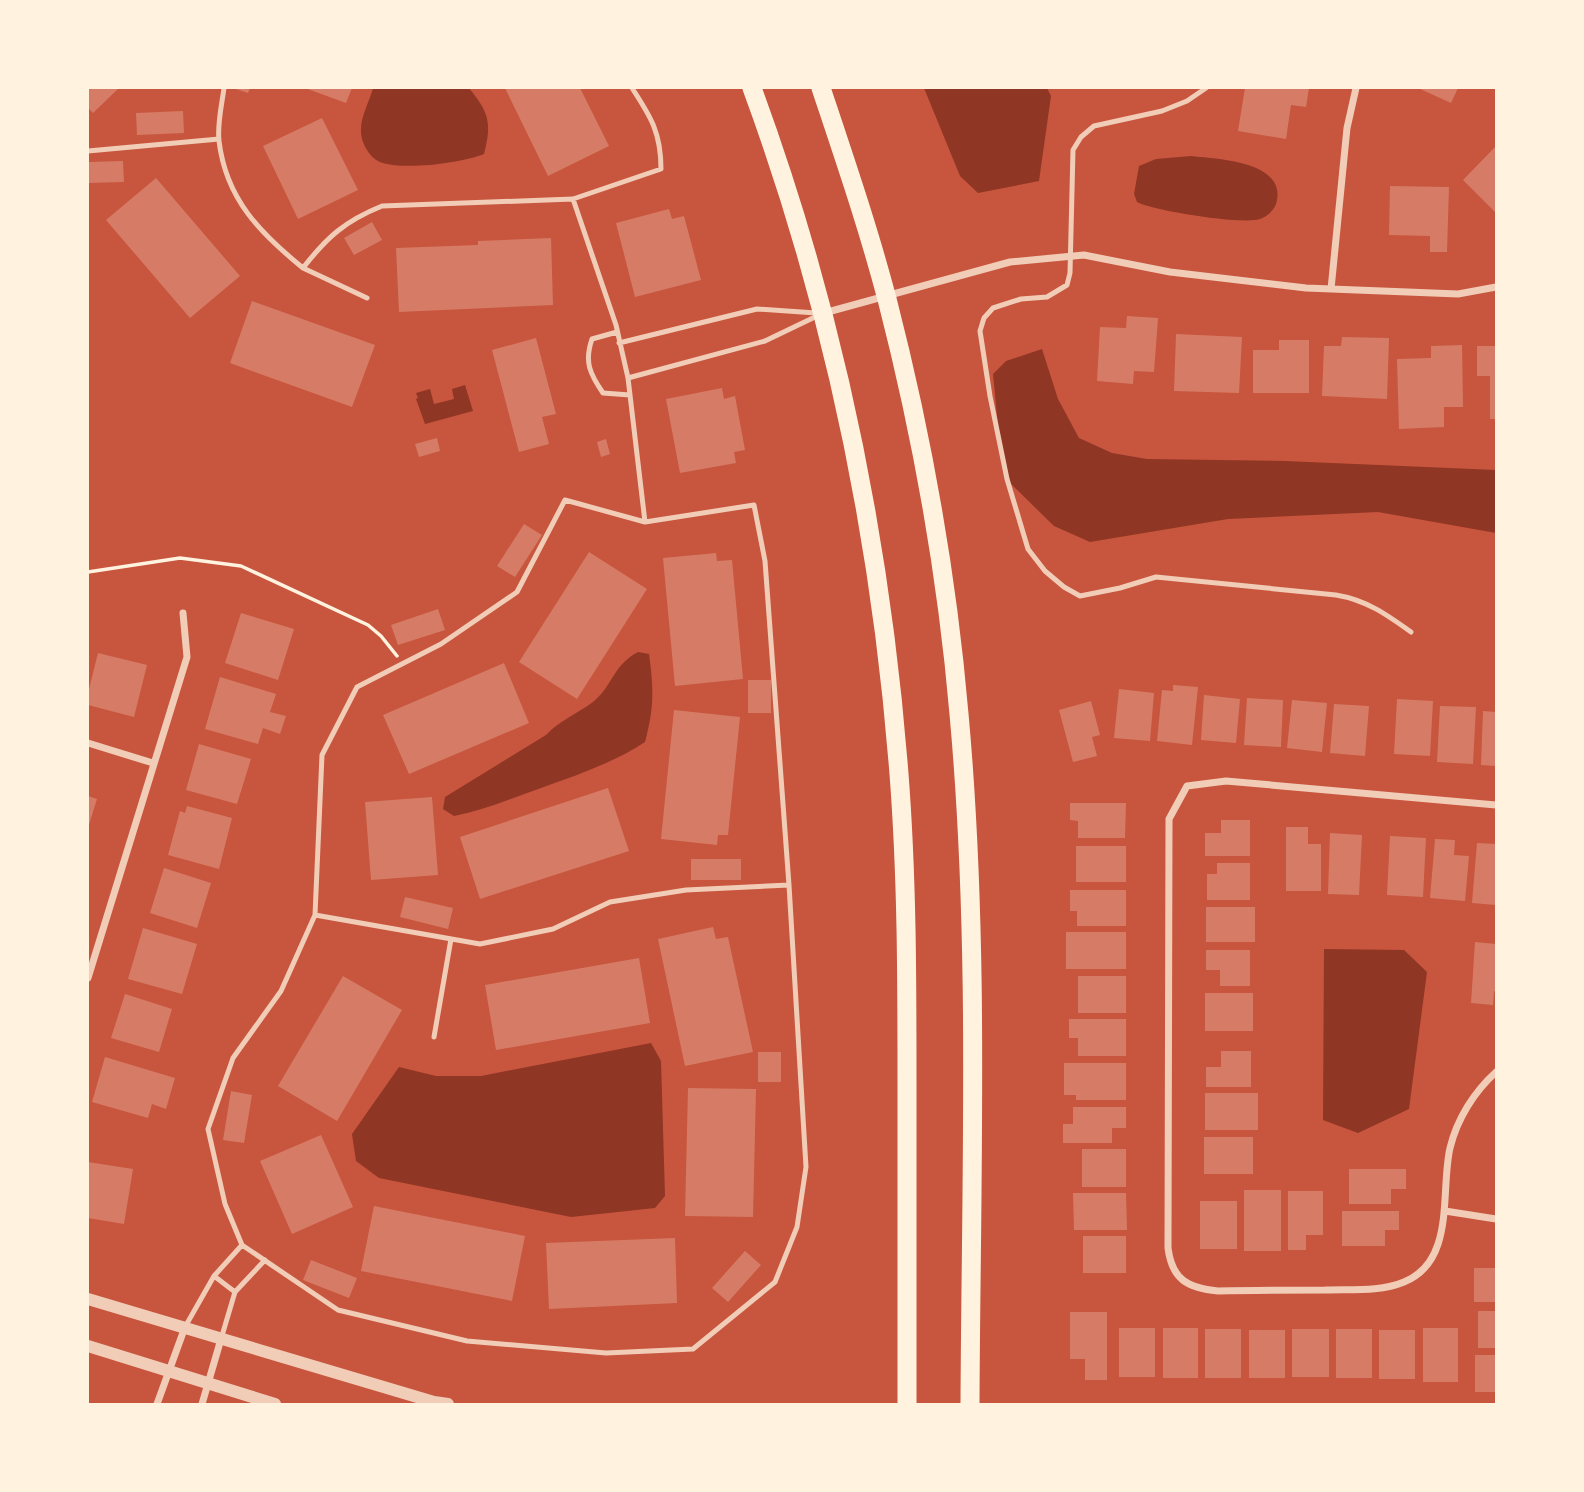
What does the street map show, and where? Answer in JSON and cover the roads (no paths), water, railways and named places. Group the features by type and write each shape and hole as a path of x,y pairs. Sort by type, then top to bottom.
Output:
{"highway":[{"path":"752,88 768,131 823,313 848,419 872,539 892,691 905,863 908,1405"},
{"path":"821,88 886,297 920,443 936,531 959,713 972,957 970,1405"}],"street":[{"path":"1331,289 1347,128 1356,88"},
{"path":"823,313 1010,262 1084,255 1170,272 1331,289 1458,294 1496,287"},
{"path":"88,978 187,657 183,612"},
{"path":"88,743 153,763"},
{"path":"1496,805 1226,781 1187,786 1169,819 1168,1248 1174,1270 1196,1288 1218,1291 1385,1287 1403,1283 1424,1271 1435,1251 1445,1211 1450,1150 1456,1130 1464,1111 1496,1072"},
{"path":"1445,1211 1496,1219"},
{"path":"88,1299 448,1405"},
{"path":"157,1405 185,1327"},
{"path":"202,1405 221,1339"},
{"path":"88,1346 275,1405"}],"lane":[{"path":"224,88 219,139 226,175 247,214 269,241 303,268 368,298"},
{"path":"303,268 323,242 356,216 382,206 573,199 661,169 661,148 654,121 632,88"},
{"path":"1206,88 1187,101 1162,111 1094,126 1081,137 1073,150 1067,285 1047,297 1021,299 993,308 984,318 980,331 990,396 1007,480 1028,549 1045,571 1080,596 1120,588 1156,576 1336,594 1356,598 1377,607 1411,632"},
{"path":"88,151 219,139"},
{"path":"573,199 617,332 628,378 645,523"},
{"path":"620,343 757,309 823,313"},
{"path":"628,378 765,341 823,313"},
{"path":"617,332 592,340 587,354 589,372 603,393 630,395"},
{"path":"565,500 645,523 754,505 765,561 806,1167 797,1227 775,1282 693,1349 606,1353 467,1341 338,1310 242,1245 225,1204 208,1129 233,1058 281,991 315,915 322,755 357,687 441,644 517,592 565,500"},
{"path":"315,915 480,944 553,929 610,902 673,892 789,885"},
{"path":"434,1037 451,939"},
{"path":"185,1327 214,1276 242,1245"},
{"path":"221,1339 235,1292 265,1260"},
{"path":"214,1276 235,1292"}]}
